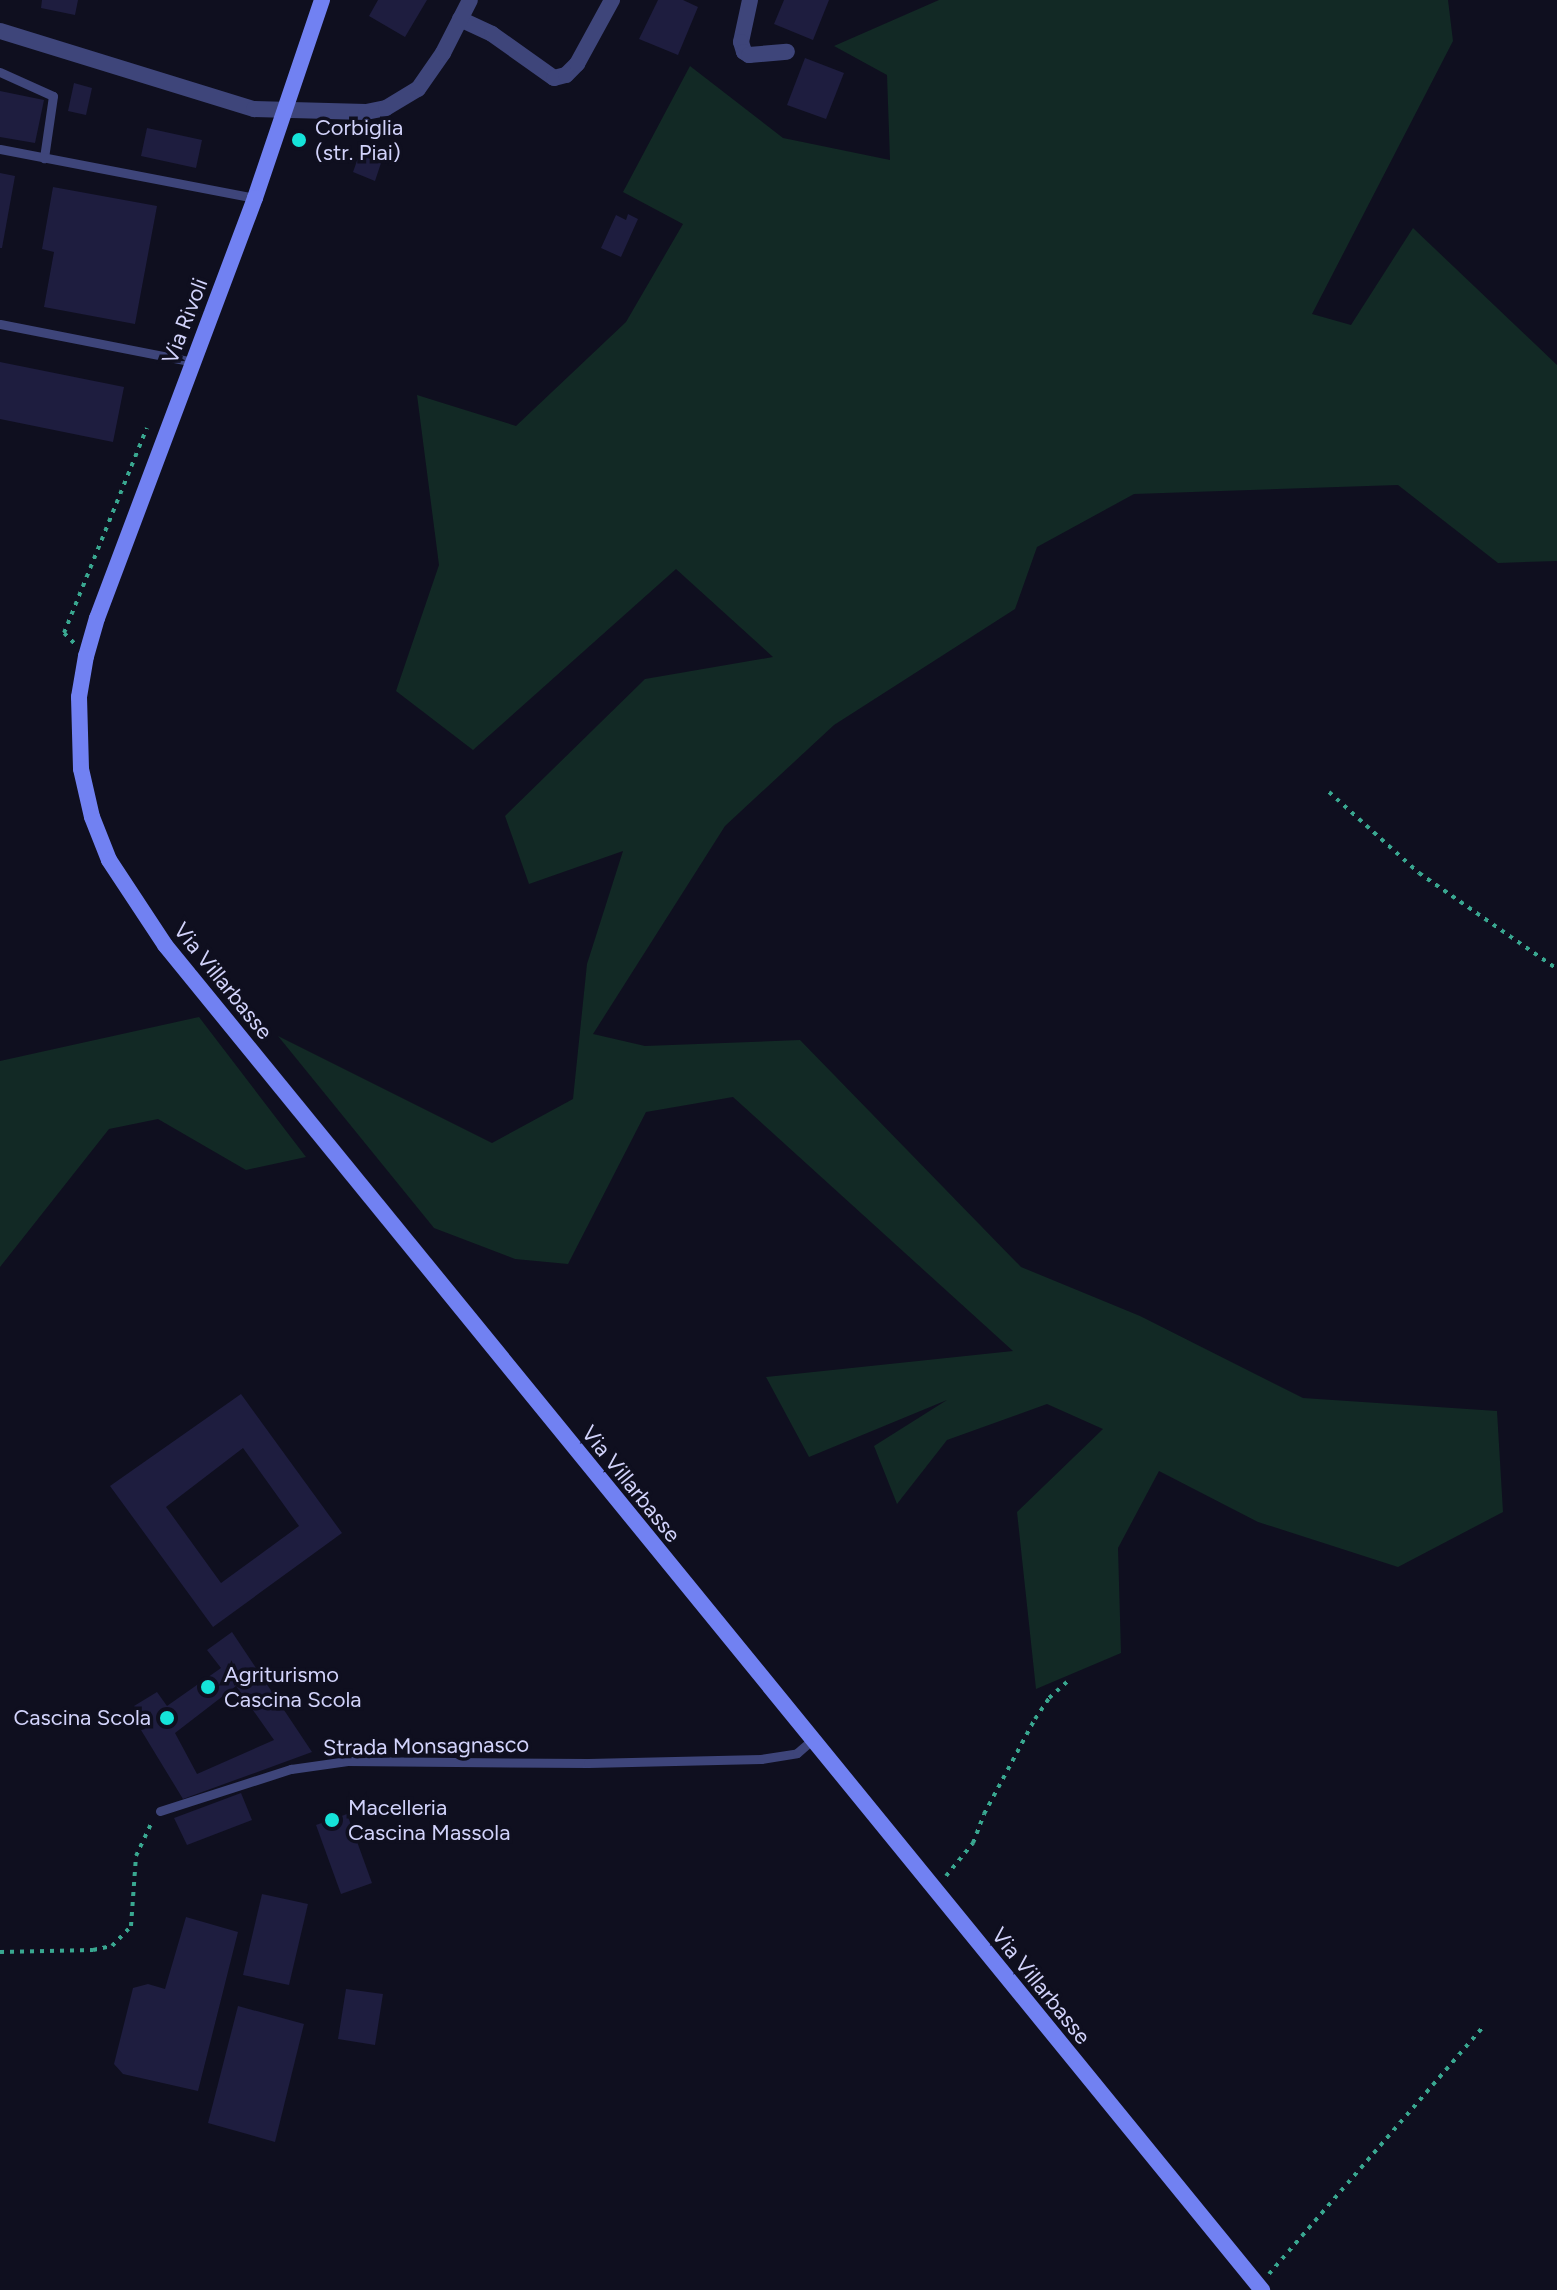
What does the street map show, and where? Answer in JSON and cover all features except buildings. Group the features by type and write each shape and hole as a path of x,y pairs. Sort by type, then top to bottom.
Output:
{"street":[{"name":"Via Rivoli","path":"86,656 97,618 255,198 322,0"},
{"path":"0,31 254,109 366,112 403,100 418,89 443,53 470,0"},
{"path":"460,19 492,34 554,78 566,75 577,64 612,0"},
{"path":"750,0 741,42 744,52 749,55 787,52"},
{"name":"Via Villarbasse","path":"86,656 79,697 81,769 92,817 109,860 133,901 932,1889 1260,2288"}],"lane":[{"path":"0,72 53,96 44,158"},
{"path":"0,149 255,198"},
{"path":"0,324 193,362"},
{"name":"Strada Monsagnasco","path":"160,1811 291,1769 347,1761 588,1763 761,1759 797,1753 812,1740"}],"path":[{"path":"1329,792 1419,873 1557,969"},
{"path":"932,1889 973,1843 984,1814 1035,1719 1049,1698 1067,1682"},
{"path":"0,1952 93,1950 112,1946 131,1926 137,1887 136,1856 146,1828 160,1811"},
{"path":"1260,2288 1482,2028"}],"green space":[{"path":"939,0 1448,0 1453,41 1312,314 1351,325 1413,228 1557,365 1557,561 1498,563 1398,485 1134,494 1037,547 1015,609 834,725 725,826 593,1034 645,1046 800,1040 1021,1267 1140,1316 1303,1398 1497,1411 1503,1512 1398,1567 1258,1522 1159,1471 1118,1548 1121,1653 1036,1689 1017,1512 1103,1429 1047,1404 947,1440 897,1504 874,1446 947,1400 809,1457 766,1377 1013,1351 733,1097 646,1112 568,1264 515,1259 434,1228 278,1036 492,1143 573,1099 587,964 623,851 529,884 505,816 645,679 773,657 676,569 473,750 396,691 439,565 417,395 516,426 626,322 683,224 623,192 690,66 783,138 890,160 887,75 834,46"},
{"path":"199,1017 306,1157 246,1170 158,1119 109,1129 0,1267 0,1061"}],"place":[{"name":"Corbiglia (str. Piai)","path":"299,140"},
{"name":"Agriturismo Cascina Scola","path":"208,1687"},
{"name":"Cascina Scola","path":"167,1718"},
{"name":"Macelleria Cascina Massola","path":"332,1820"}]}
